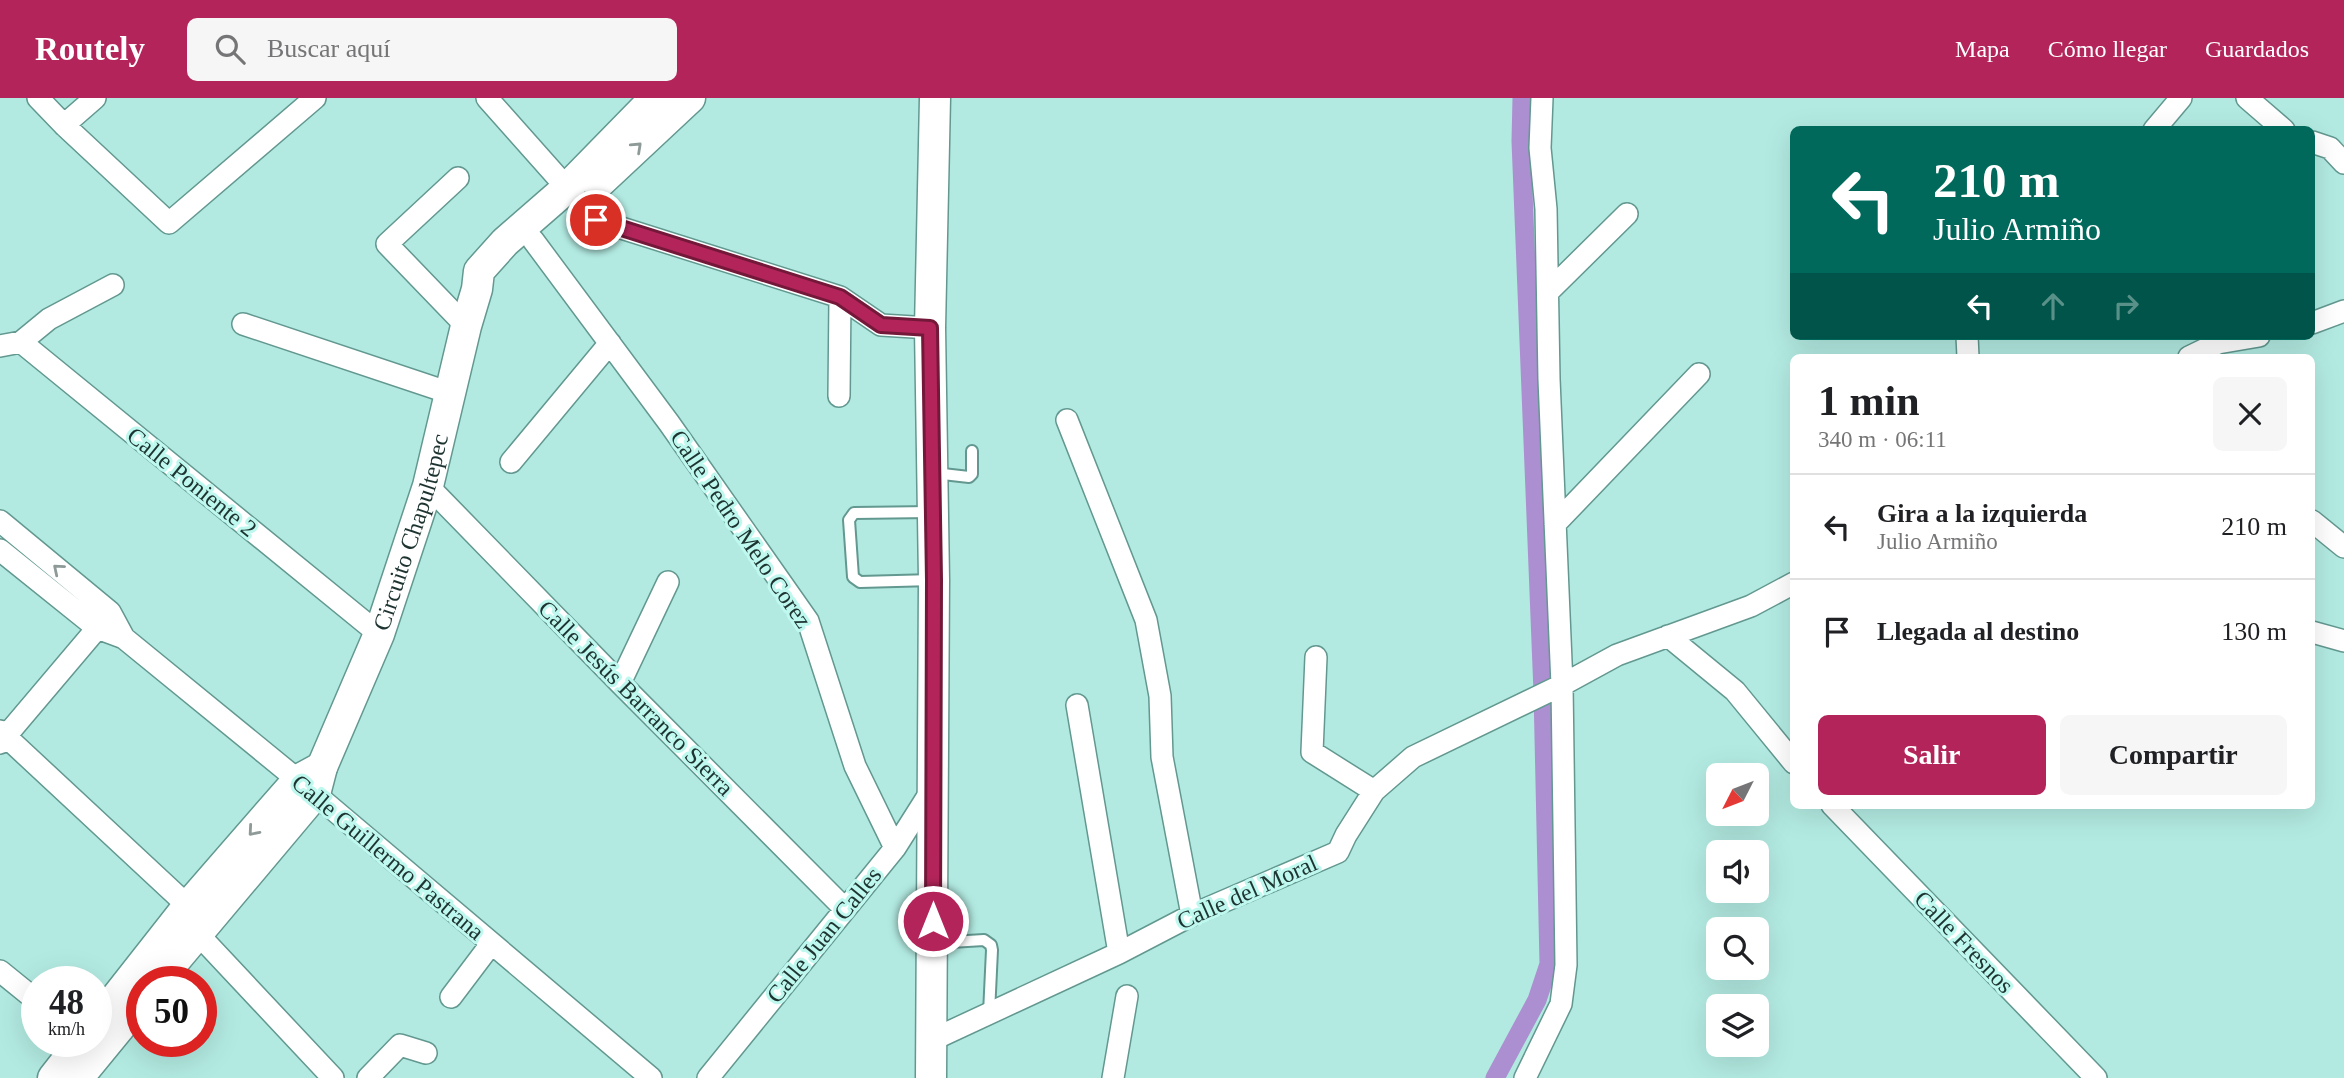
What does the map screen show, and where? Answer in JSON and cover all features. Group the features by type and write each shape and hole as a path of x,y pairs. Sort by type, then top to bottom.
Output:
{"main road":[{"name":"Circuito Chapultepec","path":"112,1006 192,919 312,781 379,634 428,486 477,289 479,271 496,252 573,194 690,98"},
{"path":"931,1078 934,580 930,298 935,98"},
{"name":"Circuito Chapultepec","path":"477,289 494,282 533,240 652,99"},
{"name":"Circuito Chapultepec","path":"166,966 192,919"},
{"path":"78,1078 126,1020"},
{"path":"53,1078 69,1057"}],"street":[{"path":"38,98 169,223 315,98"},
{"path":"64,125 95,98"},
{"path":"487,98 596,220 840,297 881,325 930,328"},
{"path":"1525,1078 1561,1004 1566,965 1552,690 1555,524 1546,209 1540,148 1542,98"},
{"path":"2157,126 2181,98"},
{"path":"2247,98 2279,126"},
{"path":"2315,143 2330,148 2344,163"},
{"path":"458,178 387,244 466,326"},
{"path":"1548,292 1627,214"},
{"name":"Calle Pedro Melo Corez","path":"533,240 670,423 808,621 855,766 895,848"},
{"path":"10,344 49,319 113,285"},
{"path":"839,396 840,297"},
{"path":"2315,322 2344,311"},
{"path":"243,324 450,393"},
{"path":"2195,354 2218,342 2230,340"},
{"path":"511,462 610,343"},
{"name":"Calle Poniente 2","path":"10,344 379,634"},
{"path":"1555,524 1699,374"},
{"path":"1068,420 1146,620 1160,696 1161,757 1186,918"},
{"name":"Calle Jesús Barranco Sierra","path":"428,486 845,909"},
{"name":"Calle Guillermo Pastrana","path":"0,521 124,638 312,781 491,944 651,1078"},
{"path":"2315,523 2344,547"},
{"name":"Calle Guillermo Pastrana","path":"0,550 104,620"},
{"path":"620,683 668,582"},
{"name":"Calle del Moral","path":"932,1040 1125,950 1186,918 1338,852 1374,792 1413,757 1552,690 1617,654 1751,606 1790,585"},
{"path":"104,620 2,737 192,919 333,1078"},
{"path":"2315,633 2344,641"},
{"path":"1668,636 1735,691 1790,758"},
{"path":"1316,657 1312,751 1374,792"},
{"path":"1077,705 1125,950"},
{"name":"Calle Juan Calles","path":"708,1078 895,848 934,787"},
{"name":"Calle Fresnos","path":"1836,809 2096,1078"},
{"path":"451,997 491,944"},
{"path":"0,971 21,988"},
{"path":"1113,1078 1126,996"},
{"path":"368,1078 400,1045 426,1053"}],"lane":[{"path":"931,473 969,477 972,474 972,451"},
{"path":"931,512 854,513 849,520 853,577 856,580 934,580"},
{"path":"933,943 984,940 991,945 989,1013"}],"waterway":[{"path":"1495,1078 1537,1000 1549,964 1543,692 1521,141 1522,98"}],"route":[{"path":"596,220 840,297 881,325 930,328 934,580 933,921"}]}
